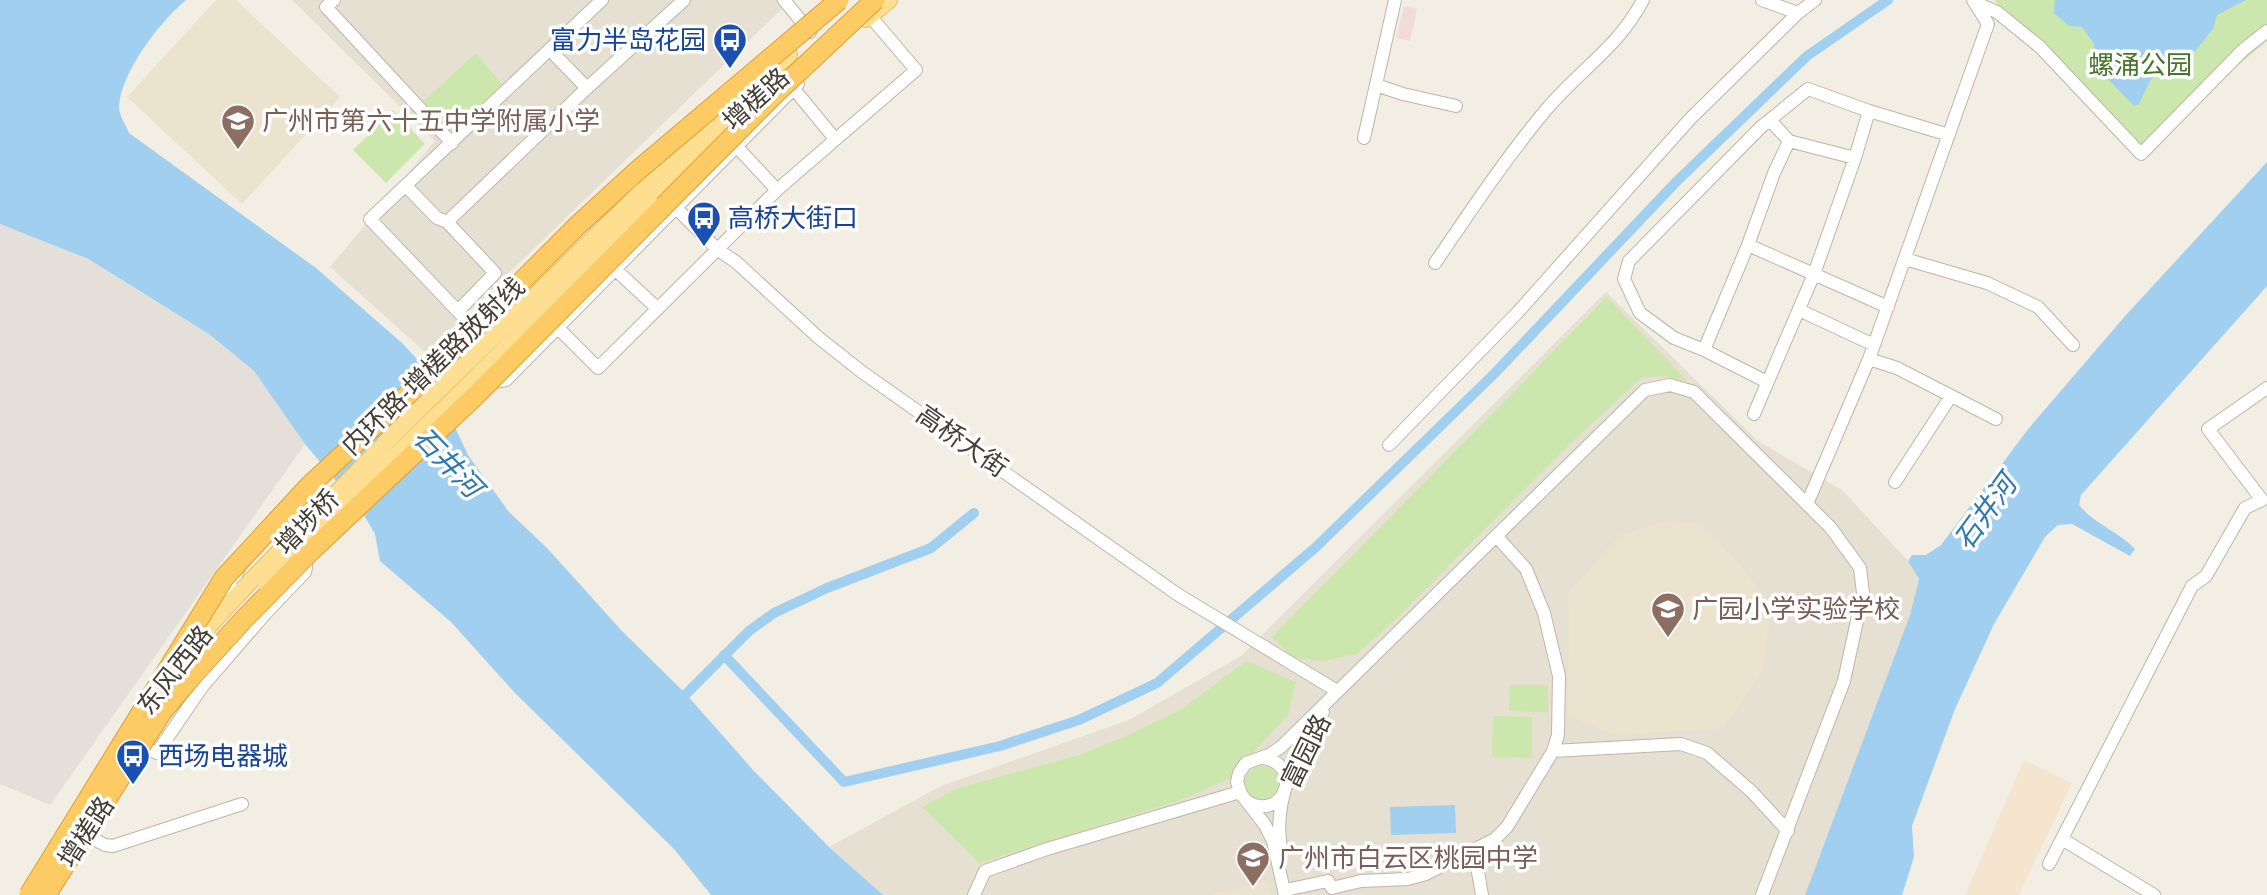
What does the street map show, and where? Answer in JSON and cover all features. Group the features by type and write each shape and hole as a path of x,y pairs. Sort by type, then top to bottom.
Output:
{"highway":[{"name":"内环路-增槎路放射线","path":"126,769 162,712 204,663 312,550 474,397 786,84 870,5"},
{"name":"内环路-增槎路放射线","path":"27,895 224,578 268,528 637,171 842,9"},
{"path":"57,895 105,824 175,706 204,663"},
{"name":"增槎路","path":"48,895 126,769"}],"main road":[{"path":"690,144 705,105 807,29 830,0"},
{"name":"增槎路","path":"646,197 690,144 807,29 852,0"},
{"path":"785,83 807,75 841,43 870,5 888,0"},
{"name":"增槎路","path":"646,197 734,118 785,83 842,9 870,5"},
{"path":"841,43 842,9"},
{"name":"增埗桥","path":"247,594 295,553 464,389 646,197"},
{"path":"88,836 89,798 154,705 247,594"},
{"name":"东风西路","path":"89,798 247,594"},
{"name":"东风西路","path":"27,895 156,688 221,612 247,594"},
{"path":"48,895 145,748 162,717 172,690"}],"street":[{"path":"334,0 326,7 452,143"},
{"path":"470,324 370,219 602,0"},
{"path":"447,222 684,0"},
{"path":"784,0 807,29"},
{"path":"1364,138 1395,0"},
{"path":"1435,263 1545,110 1616,41 1634,18 1643,0"},
{"path":"1762,0 1798,12"},
{"path":"1389,445 1518,312 1690,119 1798,12 1815,0"},
{"path":"1973,1 1997,12 2040,47 2141,154 2243,50 2267,31"},
{"path":"1807,504 1869,359 1988,24 1973,1"},
{"path":"507,286 508,306 519,320 535,327 558,328 598,368 777,190 916,70 870,5"},
{"path":"551,51 587,88"},
{"path":"705,105 611,187 462,333 475,366 485,376 494,382 506,380 737,147 785,83 835,139"},
{"path":"1376,85 1456,106"},
{"path":"1768,382 1674,338 1640,313 1624,279 1629,261 1770,120 1808,89 1949,135"},
{"path":"1754,414 1814,274 1869,111"},
{"path":"1770,120 1789,141 1855,158"},
{"path":"1704,350 1789,141"},
{"path":"737,147 777,190"},
{"path":"406,186 437,218 447,222 495,273 458,311"},
{"name":"高桥大街","path":"676,208 718,250 736,262 819,338 862,372 1160,581 1337,691"},
{"path":"1748,245 1888,307"},
{"path":"1905,259 1987,283 2038,307 2073,345"},
{"path":"528,266 573,312"},
{"path":"616,270 658,309"},
{"path":"1799,310 1874,345"},
{"path":"1869,359 1897,368 1996,419"},
{"path":"1264,758 1281,747 1645,390 1670,385 1694,391 1830,528 1860,568 1863,593 1844,681 1762,895"},
{"path":"2049,864 2192,586 2206,576 2245,508 2262,500 2208,429 2267,388"},
{"path":"1895,482 1951,396"},
{"path":"145,748 156,753 202,687 305,572 307,566 304,553 274,515 259,532 244,557 221,612"},
{"path":"1289,893 1328,881 1332,888 1361,881 1408,879 1426,874 1495,839 1507,827 1553,751 1558,735 1559,676 1544,613 1526,569 1497,537"},
{"name":"富园路","path":"1289,893 1279,833 1281,807 1301,746 1337,691"},
{"path":"1553,751 1681,744 1707,753 1751,791 1788,831"},
{"path":"1264,758 1272,760 1283,769 1286,788 1282,797 1270,806 1260,807 1243,797 1237,782 1241,769 1251,760 1264,758"},
{"path":"974,895 985,871 1047,849 1243,797"},
{"name":"富园路","path":"1243,797 1265,824 1289,893"},
{"path":"88,836 113,846 242,804"},
{"path":"2062,839 2154,895"},
{"path":"1474,849 1482,895"}],"shaded area":[{"name":"广州市第六十五中学附属小学","path":"216,0 236,0 340,97 242,204 127,97"},
{"path":"292,0 791,0 426,353 330,267 435,141"},
{"path":"1404,6 1417,9 1410,41 1396,38"},
{"path":"0,224 87,259 209,334 254,371 305,444 50,805 0,784"},
{"path":"1606,292 1758,441 1842,490 1908,561 1919,579 1910,615 1805,895 883,895 829,847 941,786 1129,720 1241,656"},
{"name":"广园小学实验学校","path":"1665,521 1696,523 1735,559 1772,606 1762,672 1723,728 1613,735 1568,715 1569,592 1621,535"},
{"path":"2024,760 2072,783 2019,895 1965,895"},
{"name":"广州市白云区桃园中学","path":"1267,881 1271,895 1209,895"}],"green space":[{"name":"螺涌公园","path":"1994,0 2267,0 2267,41 2134,153"},
{"path":"476,53 504,87 451,134 423,102"},
{"path":"393,110 425,144 386,183 353,150"},
{"path":"1607,297 1687,381 1663,376 1641,378 1569,445 1395,620 1357,654 1323,661 1293,658 1272,637"},
{"path":"1246,661 1296,682 1288,715 1229,779 1178,801 979,863 922,807 958,788 1083,754 1128,735 1182,709"},
{"path":"1510,685 1548,685 1548,712 1509,711"},
{"path":"1493,716 1532,717 1532,758 1492,757"},
{"path":"1262,766 1274,771 1279,783 1274,795 1262,800 1250,795 1245,783 1250,771"}],"water":[{"name":"石井河","path":"0,0 186,0 154,34 126,79 119,107 129,133 316,268 402,343 429,372 468,455 509,512 548,549 621,630 686,694 754,771 829,847 883,895 711,895 674,849 514,692 451,622 380,561 375,534 362,512 305,444 254,371 209,334 88,259 0,224"},
{"path":"2055,0 2246,0 2217,15 2213,29 2192,55 2163,62 2139,104 2134,106 2104,75 2093,59 2094,44 2082,27 2069,26 2054,13"},
{"name":"石井河","path":"2267,162 2267,286 2081,495 2079,505 2085,512 2135,549 2130,556 2072,524 2058,525 2045,537 1994,624 1955,709 1912,826 1914,857 1902,895 1805,895 1910,615 1919,579 1908,561 1912,555 1926,555 1941,545 2029,428 2126,315"},
{"path":"1455,805 1456,833 1391,835 1390,807"}],"waterway":[{"path":"724,655 844,782 1000,746 1079,720 1157,683 1316,547 1494,374 1677,181 1807,56 1888,0"},
{"path":"678,702 749,631 774,613 827,588 931,548 974,513"}],"place":[{"name":"富力半岛花园","path":"730,70"},
{"name":"广州市第六十五中学附属小学","path":"238,151"},
{"name":"高桥大街口","path":"704,248"},
{"name":"广园小学实验学校","path":"1668,639"},
{"name":"西场电器城","path":"133,786"},
{"name":"广州市白云区桃园中学","path":"1253,888"}]}
